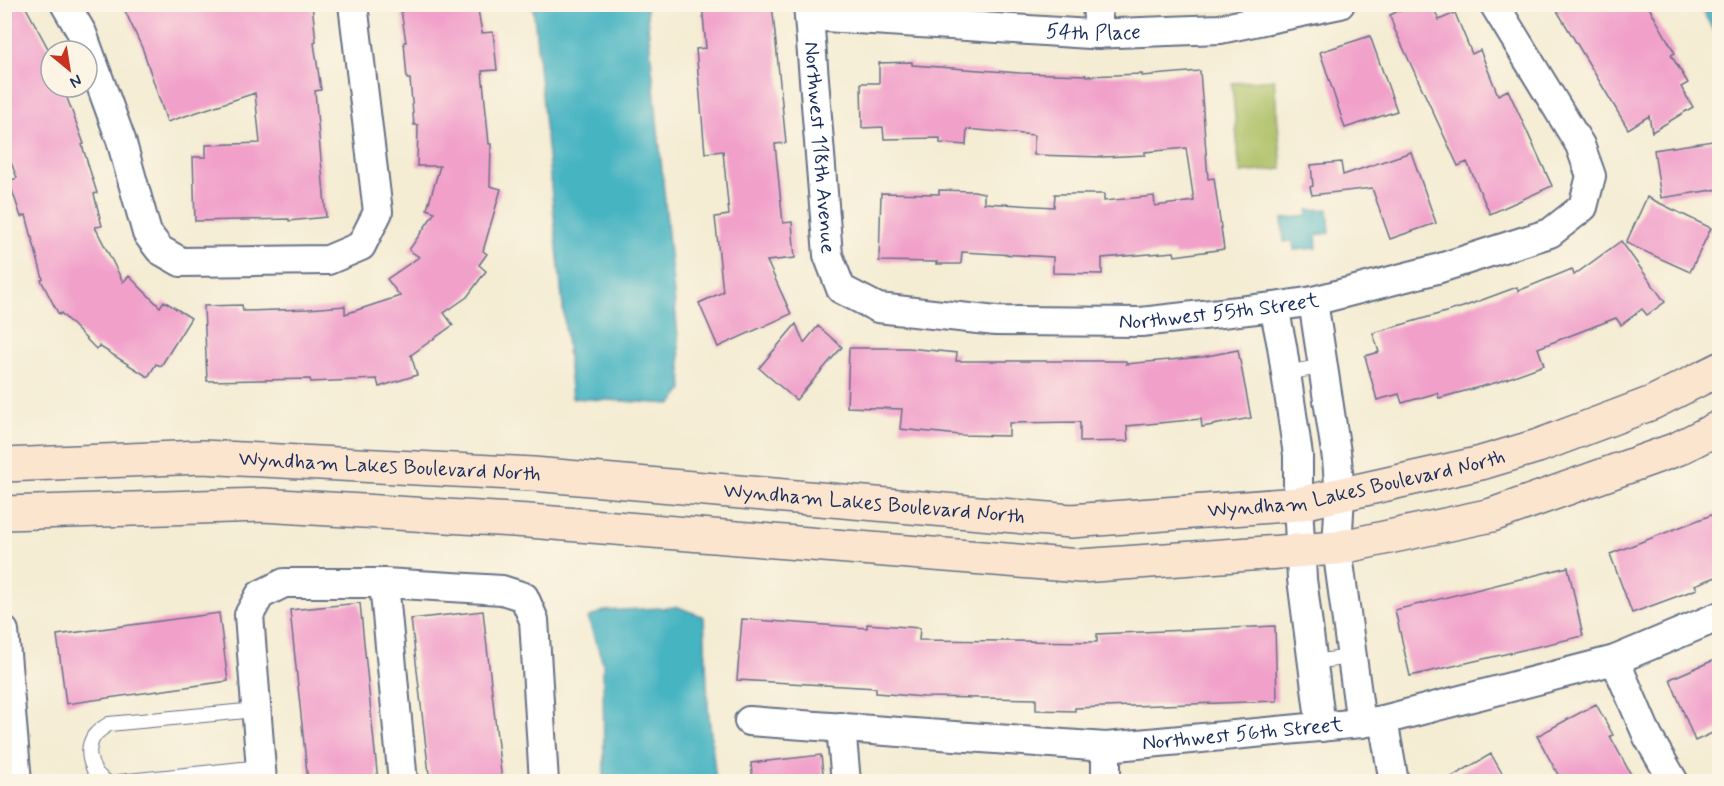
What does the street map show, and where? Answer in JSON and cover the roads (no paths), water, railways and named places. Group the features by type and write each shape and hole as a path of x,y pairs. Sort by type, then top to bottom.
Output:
{"street":[{"path":"65,4 82,33 121,140 147,233 160,250 181,262 328,260 361,246 378,212 352,4"},
{"path":"1097,4 1099,34"},
{"name":"54th Place","path":"808,10 1099,34 1220,29 1340,4"},
{"name":"Northwest 55th Street","path":"841,289 878,308 996,321 1141,322 1313,301 1437,269 1550,233 1583,207 1591,176 1580,145 1494,4"},
{"name":"Northwest 118th Avenue","path":"808,10 828,255 841,289"},
{"path":"1313,301 1324,366 1340,495 1337,548 1351,657 1394,782"},
{"path":"1274,307 1298,455 1302,579 1321,727"},
{"name":"Wyndham Lakes Boulevard North","path":"4,465 202,457 533,474 1071,521 1298,504 1481,463 1538,446 1652,403 1719,369"},
{"name":"Wyndham Lakes Boulevard North","path":"4,513 263,505 529,521 1080,566 1337,548 1492,515 1677,449 1719,427"},
{"path":"261,774 249,615 260,594 284,583 384,583 502,590 524,597 534,620 544,782"},
{"path":"384,583 403,782"},
{"name":"Northwest 56th Street","path":"749,721 1106,747 1372,722 1615,660 1719,616"},
{"path":"4,631 17,782"},
{"path":"1615,660 1648,737 1674,782"},
{"path":"842,727 846,782"},
{"path":"1106,747 1107,782"}],"lane":[{"path":"1286,373 1324,366"},
{"path":"1313,662 1351,657"},
{"path":"108,782 99,777 91,765 90,744 96,733 109,724 256,710"},
{"path":"119,782 261,774"}],"water":[{"path":"533,5 646,5 683,389 672,404 572,398"},
{"path":"1699,5 1719,5 1719,40"},
{"path":"1328,209 1330,233 1316,235 1317,248 1294,250 1293,241 1284,242 1282,219 1308,216 1308,210"},
{"path":"678,607 704,617 708,706 716,781 604,781 603,663 588,618 604,611"}]}
